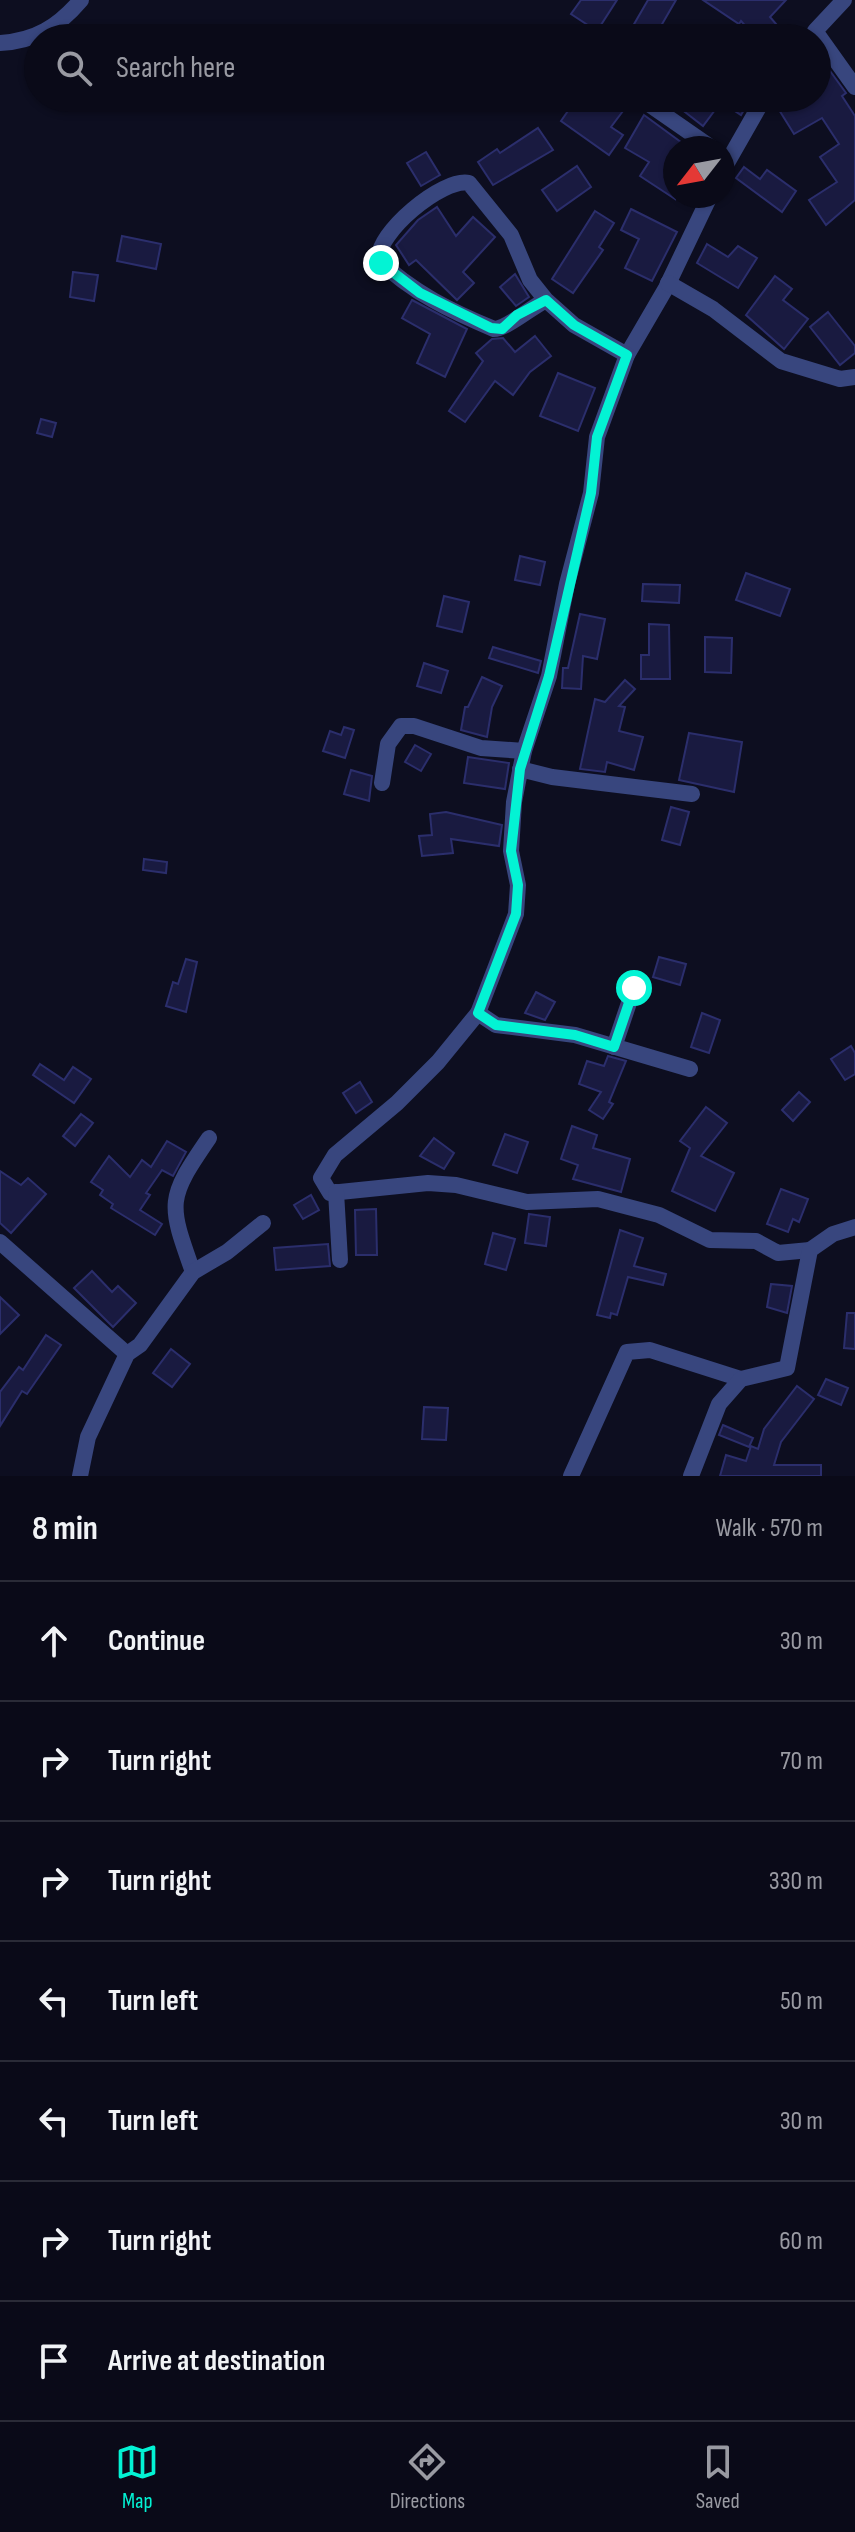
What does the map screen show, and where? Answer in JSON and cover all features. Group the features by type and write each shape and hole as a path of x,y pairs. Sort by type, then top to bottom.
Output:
{"street":[{"path":"55,24 81,0"},
{"path":"819,24 833,3"},
{"path":"0,43 24,41"},
{"path":"831,57 855,87"},
{"path":"660,112 695,136"},
{"path":"735,145 755,112"},
{"path":"546,300 517,315 502,329 494,329 440,304 400,279 379,260 380,248 419,205 452,184 465,182 474,187 511,235 530,280 546,300 574,325 627,355"},
{"path":"704,208 668,283 627,355 597,437 591,493 549,676 520,769 511,851 518,885 516,914 478,1013 438,1062 397,1103 329,1161 321,1178 330,1193 428,1183 456,1185 527,1202 598,1199 659,1215 710,1240 756,1241 778,1253 810,1250"},
{"path":"668,283 713,309 781,361 840,379 855,377"},
{"path":"382,783 388,744 401,726 414,726 481,748 524,751"},
{"path":"520,769 552,777 692,794"},
{"path":"614,1047 634,988"},
{"path":"478,1013 496,1025 575,1035 690,1069"},
{"path":"193,1272 177,1228 175,1194 209,1138"},
{"path":"336,1192 340,1260"},
{"path":"80,1476 88,1437 127,1354 140,1345 193,1272 227,1252 263,1223"},
{"path":"571,1476 627,1352 650,1350 741,1379 787,1368 810,1250 820,1240 855,1227"},
{"path":"0,1242 127,1354"},
{"path":"691,1476 719,1404 741,1379"}],"building":[{"path":"581,0 617,0 602,24 586,24 571,14"},
{"path":"648,0 676,0 662,24 634,24"},
{"path":"703,0 786,0 770,17 776,24 744,24 741,21 739,24"},
{"path":"831,72 846,93 842,96 855,116 855,200 826,225 809,200 837,182 820,157 839,144 822,118 794,134 780,112 831,112"},
{"path":"567,112 622,112 611,127 623,135 609,155 561,121"},
{"path":"685,112 714,112 703,126"},
{"path":"644,115 673,136 663,136 663,191 640,176 649,162 625,148"},
{"path":"538,128 553,150 493,185 478,162 497,149 500,153"},
{"path":"426,152 440,175 421,186 407,163"},
{"path":"577,166 591,187 557,211 542,190"},
{"path":"744,167 760,179 767,170 796,191 782,212 736,178"},
{"path":"437,207 456,236 473,217 495,237 463,272 474,283 457,300 416,260 409,265 396,245 418,220"},
{"path":"631,209 677,232 652,281 625,268 639,239 621,230"},
{"path":"595,211 614,223 599,247 603,250 573,293 552,279"},
{"path":"122,236 161,244 156,269 117,261"},
{"path":"707,244 728,257 738,246 757,258 738,288 697,263"},
{"path":"73,272 98,275 94,301 70,297"},
{"path":"515,274 529,297 516,306 500,287"},
{"path":"775,276 792,289 783,300 808,319 784,349 746,315"},
{"path":"412,300 467,329 445,377 417,363 430,334 402,318"},
{"path":"828,312 855,346 855,353 840,365 810,327"},
{"path":"535,336 551,356 530,372 513,395 495,381 465,422 449,411 483,361 476,353 492,339 503,338 515,352"},
{"path":"558,373 595,388 578,431 540,416"},
{"path":"41,419 56,423 52,437 37,433"},
{"path":"520,556 545,562 540,585 515,580"},
{"path":"746,573 790,589 780,616 736,600"},
{"path":"643,584 680,585 679,603 642,601"},
{"path":"444,596 469,602 462,632 437,626"},
{"path":"580,614 605,619 597,659 583,656 581,689 562,688 563,668 568,668"},
{"path":"649,624 669,625 670,679 641,679 641,655 649,655"},
{"path":"705,637 732,638 731,673 705,672"},
{"path":"493,647 541,661 538,673 489,658"},
{"path":"424,663 448,671 441,693 417,686"},
{"path":"482,677 502,686 492,707 487,737 461,730 465,707 468,707"},
{"path":"625,680 635,689 619,706 625,707 619,731 643,737 634,770 607,762 605,772 580,769 595,699 605,702"},
{"path":"344,727 354,730 345,758 323,751 330,731 341,735"},
{"path":"689,733 742,742 734,792 679,780"},
{"path":"415,745 431,754 421,771 405,762"},
{"path":"468,757 509,763 505,789 464,783"},
{"path":"351,770 372,776 369,801 344,794"},
{"path":"671,807 689,812 680,845 662,840"},
{"path":"446,812 502,825 499,846 451,839 453,853 422,856 419,836 432,835 430,814"},
{"path":"144,859 167,862 166,873 143,870"},
{"path":"659,957 686,964 680,985 653,977"},
{"path":"186,959 197,962 186,1012 166,1006 173,982 178,984"},
{"path":"536,992 555,1002 545,1020 525,1013"},
{"path":"702,1013 720,1020 709,1053 691,1047"},
{"path":"851,1046 855,1053 855,1074 845,1080 831,1059"},
{"path":"608,1056 626,1061 609,1102 613,1104 603,1119 589,1110 601,1092 579,1084 587,1061 604,1066"},
{"path":"40,1064 64,1080 73,1067 91,1079 74,1103 33,1075"},
{"path":"360,1082 372,1102 356,1113 343,1093"},
{"path":"799,1092 810,1102 793,1121 782,1110"},
{"path":"706,1107 727,1123 701,1156 734,1173 715,1211 672,1191 690,1148 680,1141"},
{"path":"81,1114 93,1123 75,1146 63,1136"},
{"path":"572,1126 597,1135 593,1148 630,1159 621,1192 573,1179 578,1165 561,1159"},
{"path":"505,1134 528,1142 517,1173 493,1165"},
{"path":"434,1138 454,1153 444,1169 420,1156"},
{"path":"167,1141 186,1152 173,1176 162,1170 146,1193 150,1195 140,1210 162,1224 155,1235 111,1208 113,1204 100,1195 103,1190 91,1182 109,1156 130,1177 142,1160 151,1167"},
{"path":"0,1171 21,1185 28,1178 46,1194 11,1233 0,1223"},
{"path":"781,1189 808,1199 799,1222 793,1219 788,1232 767,1224"},
{"path":"311,1195 319,1210 303,1219 294,1205"},
{"path":"376,1209 377,1255 356,1255 355,1210"},
{"path":"529,1214 550,1217 546,1246 525,1243"},
{"path":"620,1230 643,1238 634,1266 666,1274 663,1285 628,1277 617,1315 611,1313 610,1318 597,1315"},
{"path":"493,1233 515,1239 506,1270 485,1264"},
{"path":"328,1244 330,1266 276,1270 274,1248"},
{"path":"92,1271 112,1292 118,1286 136,1303 113,1327 74,1288"},
{"path":"771,1284 792,1286 787,1313 767,1307"},
{"path":"0,1297 19,1315 0,1334"},
{"path":"847,1313 855,1313 855,1349 844,1348"},
{"path":"46,1335 61,1345 27,1394 22,1391 0,1426 0,1392 19,1367 23,1370"},
{"path":"171,1349 190,1364 172,1387 153,1373"},
{"path":"826,1379 848,1388 841,1405 818,1395"},
{"path":"797,1386 814,1399 781,1442 774,1465 821,1465 821,1476 720,1476 726,1455 746,1461 751,1446 758,1449 764,1429"},
{"path":"424,1407 448,1408 446,1440 422,1439"},
{"path":"723,1425 753,1438 749,1447 719,1435"}],"route":[{"path":"381,263 420,293 498,330 517,315 546,300 574,325 627,355 597,437 591,493 567,584 549,676 520,769 511,851 519,896 516,914 478,1013 496,1025 575,1035 614,1047 634,988"}]}
